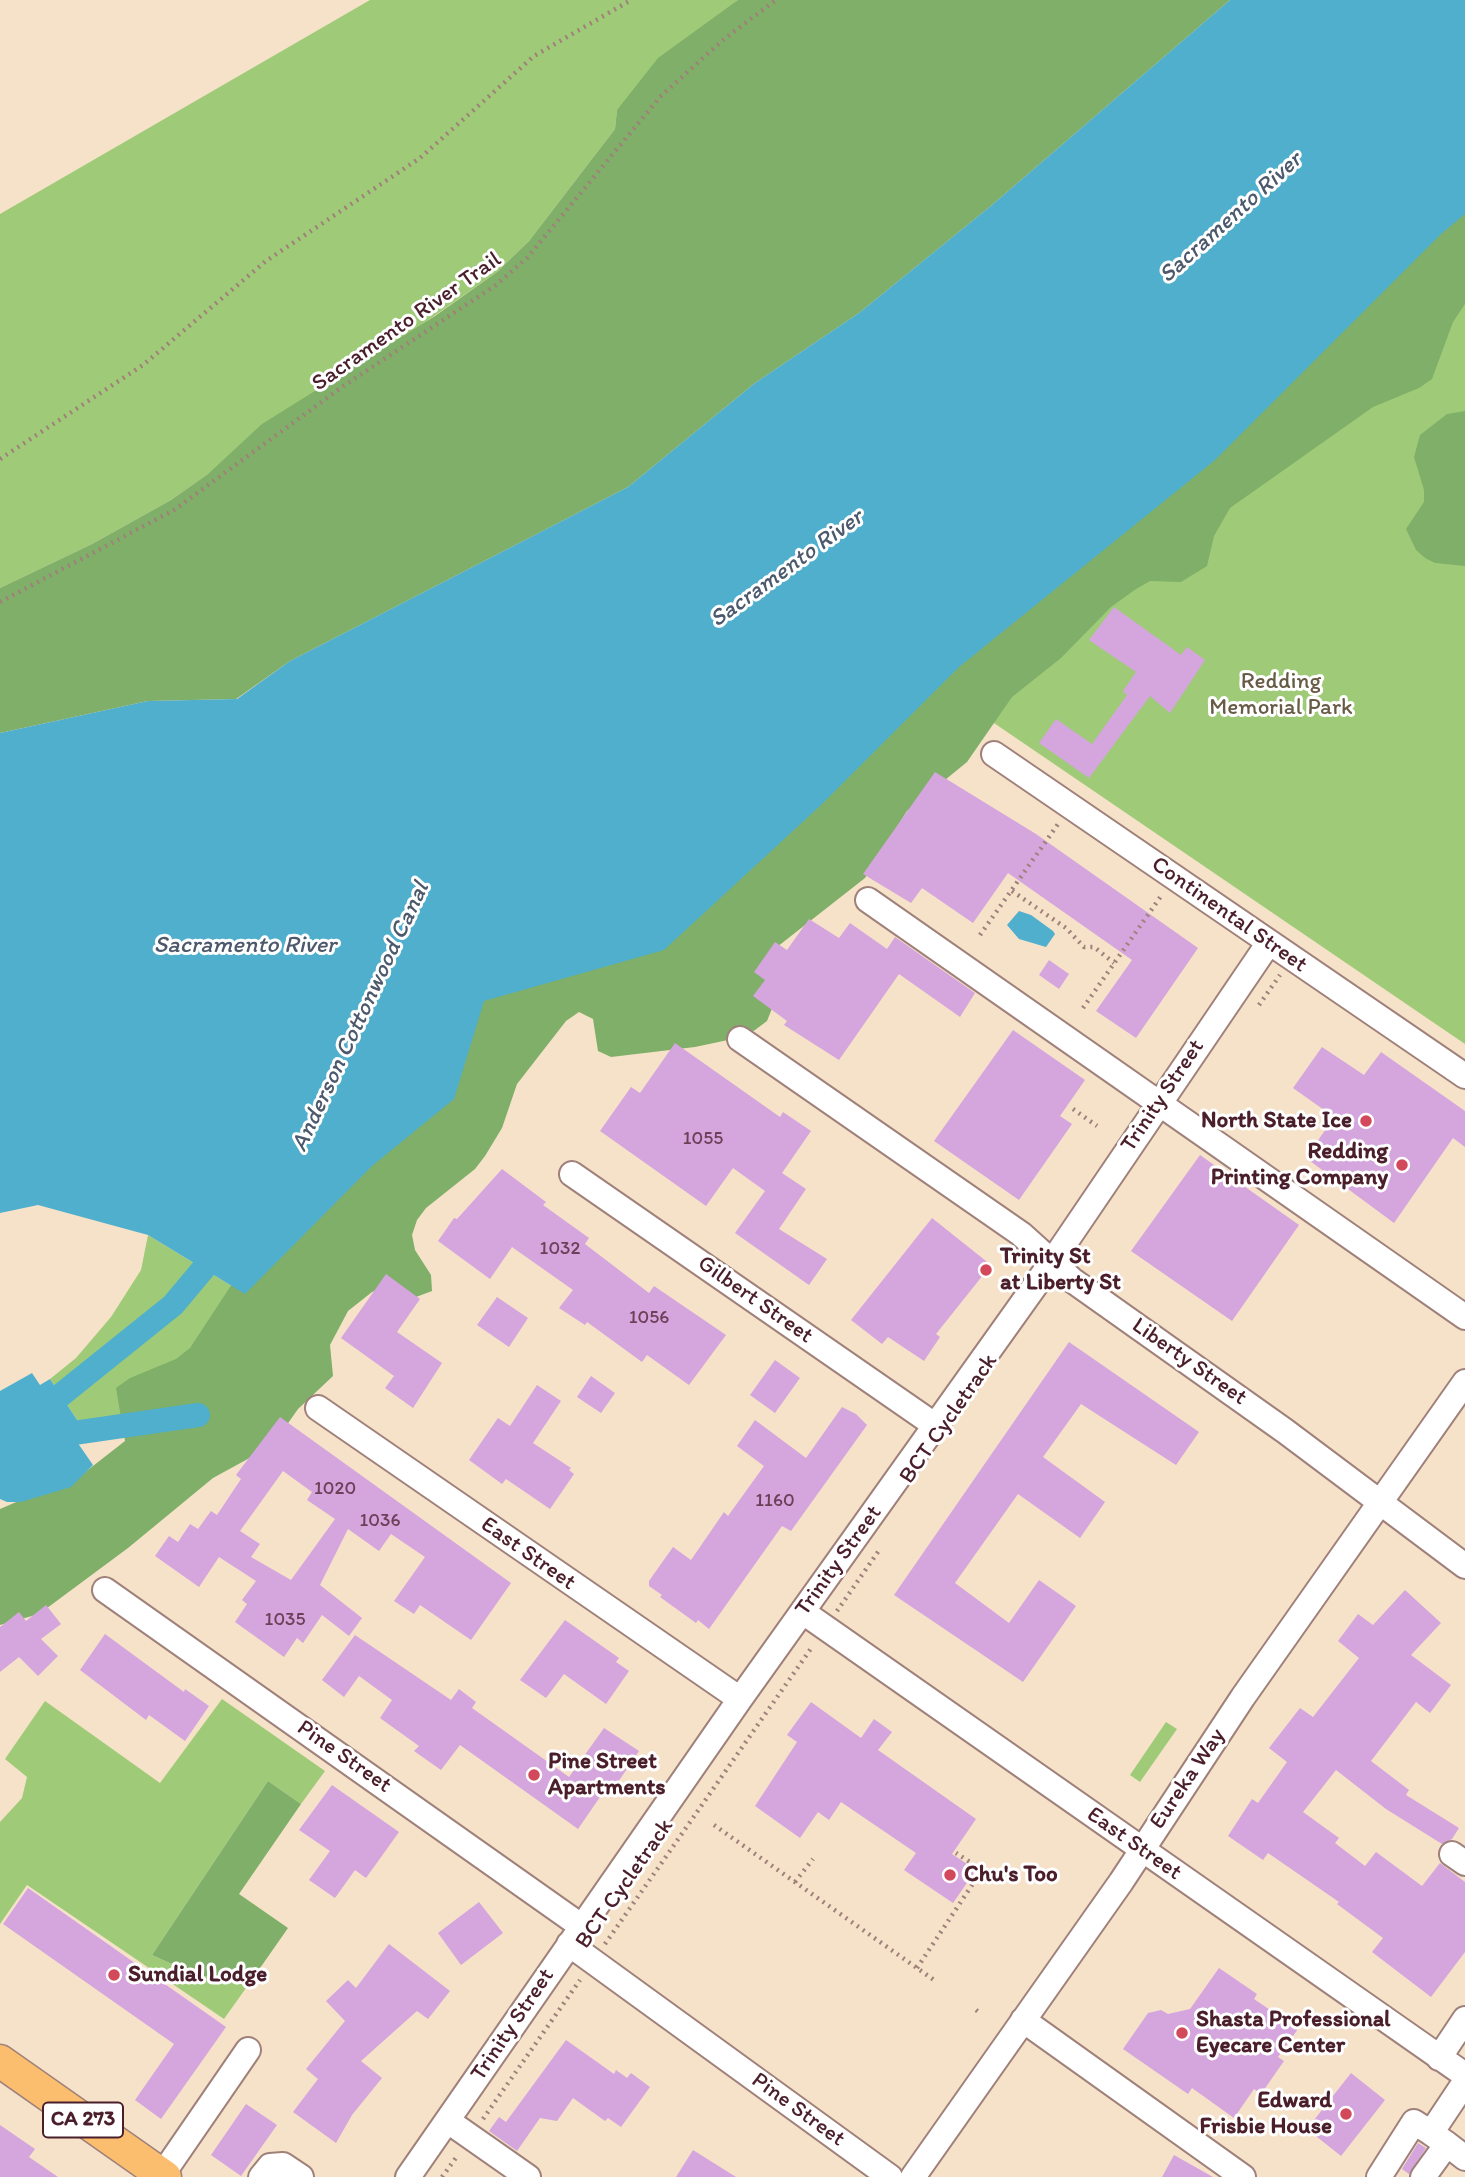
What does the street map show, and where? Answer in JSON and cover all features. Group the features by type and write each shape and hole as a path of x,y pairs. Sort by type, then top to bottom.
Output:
{"main road":[{"name":"CA 273","path":"0,2061 163,2176"}],"street":[{"name":"Continental Street","path":"994,754 1268,944 1465,1076"},
{"path":"868,900 1465,1317"},
{"name":"Trinity Street","path":"408,2177 740,1699 1052,1262 1268,944"},
{"name":"Liberty Street","path":"740,1039 1021,1234 1052,1262 1465,1566"},
{"name":"Gilbert Street","path":"572,1174 936,1426"},
{"name":"Eureka Way","path":"913,2177 1141,1850 1235,1708 1465,1382"},
{"name":"East Street","path":"318,1408 740,1699"},
{"name":"Pine Street","path":"105,1590 575,1935 593,1960 890,2177"},
{"name":"East Street","path":"803,1612 1465,2075"},
{"path":"1023,2020 1243,2177"},
{"path":"1439,2058 1465,2020"},
{"path":"163,2176 248,2050"},
{"path":"1423,2177 1447,2145 1465,2082"},
{"path":"448,2121 528,2177"},
{"path":"1380,2177 1414,2122 1447,2145"},
{"path":"261,2177 270,2166 283,2165 301,2177"}],"path":[{"path":"0,459 143,365 266,261 420,158 534,56 631,0"},
{"name":"Sacramento River Trail","path":"0,602 174,510 342,387 496,285 527,258 660,97 724,39 776,0"},
{"path":"980,935 1059,823"},
{"path":"1012,891 1066,928 1084,947 1094,947 1114,963"},
{"path":"1083,1008 1162,895"},
{"path":"1251,1016 1291,959"},
{"path":"1073,1109 1097,1126"},
{"name":"BCT Cycletrack","path":"442,2177 888,1538"},
{"path":"714,1825 934,1980"},
{"path":"917,1968 982,1870 956,1853"},
{"path":"795,1882 813,1859"},
{"path":"976,2010 981,2014"}],"green space":[{"path":"370,0 738,0 617,110 615,129 529,241 497,272 171,500 92,544 0,588 0,214"},
{"path":"738,0 1230,0 992,205 859,313 755,383 628,487 290,661 236,699 148,701 0,733 0,588 92,544 171,500 208,474 262,424 435,316 497,272 529,241 615,129 617,110 658,58"},
{"path":"1465,175 1465,304 1453,322 1432,379 1419,388 1373,407 1230,508 1214,536 1207,566 1181,582 1150,581 1136,589 1111,607 1061,658 1012,697 967,762 907,811 865,878 777,947 773,1006 767,1021 755,1030 742,1037 695,1047 611,1057 598,1051 593,1019 579,1012 566,1021 517,1084 502,1128 485,1156 475,1169 426,1208 417,1220 412,1235 415,1250 431,1275 432,1291 416,1297 386,1287 372,1292 348,1311 330,1345 333,1376 298,1409 279,1436 255,1455 213,1478 128,1548 39,1614 0,1625 0,1509 84,1473 125,1441 116,1388 130,1378 176,1359 190,1348 232,1284 467,1004"},
{"name":"Redding Memorial Park","path":"1465,288 1465,1044 991,721 1035,663"},
{"path":"1465,411 1465,566 1435,563 1425,558 1416,550 1406,529 1424,502 1424,490 1414,457 1420,435 1447,414"},
{"path":"148,1235 245,1294 143,1408 100,1422 85,1432 50,1379 76,1358 111,1317 141,1270"},
{"path":"222,1699 325,1771 301,1804 268,1781 152,1955 196,1975 251,1981 224,2019 27,1885 0,1924 0,1822 22,1798 27,1777 5,1759 45,1701 160,1783"},
{"path":"1166,1722 1177,1729 1140,1782 1130,1775"},
{"path":"268,1781 301,1804 239,1894 288,1928 251,1981 196,1975 152,1955"}],"water":[{"name":"Sacramento River","path":"1230,0 1465,0 1465,214 1441,234 1215,460 959,667 821,805 664,950 484,1001 454,1099 372,1166 245,1294 148,1235 38,1205 0,1213 0,733 148,701 237,699 290,661 628,487 755,383 859,313 992,205"},
{"path":"1019,911 1031,915 1053,931 1055,934 1046,947 1019,939 1007,925"},
{"path":"32,1373 40,1385 50,1379 85,1432 75,1439 93,1465 71,1487 21,1502 7,1502 0,1499 0,1391"}],"building":[{"path":"1114,607 1181,655 1187,647 1205,660 1170,713 1150,696 1089,778 1039,743 1056,719 1092,744 1127,695 1123,691 1136,672 1089,640"},
{"path":"935,772 1036,834 1198,948 1136,1038 1096,1011 1132,960 1008,873 973,923 922,888 911,903 863,874"},
{"path":"809,919 839,938 850,923 887,949 895,937 975,993 960,1017 899,974 839,1060 784,1025 787,1021 753,996 765,980 754,972 775,942 787,950"},
{"path":"1049,960 1069,974 1059,989 1039,975"},
{"path":"1013,1030 1085,1080 1060,1116 1072,1124 1019,1200 934,1141"},
{"path":"675,1043 780,1117 783,1112 811,1131 782,1173 806,1189 779,1229 827,1259 809,1285 735,1233 765,1191 733,1168 706,1206 600,1131 631,1087 640,1093"},
{"path":"1322,1047 1364,1075 1381,1052 1465,1111 1465,1147 1453,1138 1394,1223 1306,1158 1334,1117 1293,1088"},
{"path":"1200,1155 1299,1225 1232,1321 1131,1251"},
{"path":"502,1169 546,1202 543,1205 589,1238 585,1244 649,1293 654,1286 726,1335 689,1385 647,1355 642,1362 587,1322 585,1325 559,1308 573,1290 512,1247 490,1279 438,1241 454,1218 457,1219"},
{"path":"932,1218 991,1265 936,1334 940,1337 924,1361 888,1337 882,1344 851,1320"},
{"path":"386,1274 420,1299 397,1332 442,1363 413,1408 385,1388 394,1376 341,1338"},
{"path":"497,1297 528,1318 509,1347 477,1325"},
{"path":"1069,1342 1199,1432 1176,1465 1081,1404 1043,1457 1105,1502 1080,1538 1018,1494 955,1583 1009,1623 1039,1580 1076,1606 1023,1682 894,1595"},
{"path":"775,1360 800,1378 775,1413 750,1395"},
{"path":"591,1376 615,1393 601,1413 577,1397"},
{"path":"537,1385 561,1401 533,1443 571,1468 569,1470 574,1474 550,1509 506,1479 502,1484 469,1460 498,1418 510,1426"},
{"path":"842,1407 856,1414 867,1425 791,1531 782,1526 709,1629 698,1620 696,1623 649,1586 649,1581 673,1547 691,1560 724,1512 728,1516 764,1466 737,1446 755,1420 806,1458"},
{"path":"280,1417 511,1583 471,1640 420,1605 414,1614 394,1601 425,1557 391,1534 379,1551 348,1529 320,1585 362,1618 349,1636 322,1615 303,1643 297,1638 284,1657 235,1622 247,1604 242,1600 256,1581 219,1557 199,1587 155,1556 169,1536 178,1542 190,1524 198,1529 211,1511 217,1515 241,1479 236,1475","holes":["283,1471 312,1492 307,1500 335,1519 291,1580 251,1557 260,1544 240,1531"]},
{"path":"1405,1590 1441,1623 1411,1655 1451,1685 1430,1713 1416,1702 1371,1761 1409,1790 1406,1795 1459,1828 1452,1839 1442,1844 1386,1809 1336,1770 1303,1812 1339,1838 1335,1843 1365,1866 1376,1852 1422,1886 1440,1863 1465,1882 1465,1952 1431,1997 1372,1952 1383,1938 1337,1904 1339,1902 1268,1853 1263,1860 1228,1836 1252,1799 1258,1803 1287,1762 1269,1748 1300,1708 1313,1717 1359,1658 1338,1641 1358,1614 1373,1625"},
{"path":"46,1605 61,1624 41,1639 58,1656 38,1676 19,1657 0,1672 0,1627 19,1612 26,1621"},
{"path":"565,1620 619,1658 616,1662 629,1671 606,1704 564,1674 546,1698 520,1680"},
{"path":"105,1634 184,1692 185,1689 209,1706 185,1741 149,1715 146,1720 80,1670"},
{"path":"355,1635 451,1700 459,1689 476,1702 472,1708 569,1777 604,1728 639,1751 616,1785 611,1781 578,1829 460,1745 441,1770 414,1751 419,1746 380,1718 392,1700 359,1676 344,1697 322,1680"},
{"path":"811,1702 861,1738 874,1719 892,1732 878,1750 976,1819 952,1854 976,1870 953,1903 904,1870 916,1853 841,1802 829,1820 818,1812 800,1838 755,1806 797,1742 787,1735"},
{"path":"332,1785 399,1832 366,1878 355,1870 335,1898 309,1880 330,1851 299,1830"},
{"name":"Sundial Lodge","path":"28,1888 226,2027 161,2119 135,2100 174,2044 3,1924"},
{"path":"479,1902 503,1933 461,1965 438,1933"},
{"path":"389,1944 450,1991 428,2019 417,2011 361,2061 382,2078 352,2115 336,2143 293,2112 318,2079 306,2069 345,2021 326,2001 348,1980 356,1988"},
{"path":"1219,1968 1257,1994 1254,1999 1298,2029 1278,2057 1284,2061 1261,2094 1254,2089 1234,2118 1192,2088 1188,2094 1123,2049 1148,2013 1161,2010 1168,2014 1190,2009"},
{"path":"566,2040 614,2074 616,2070 627,2078 631,2073 650,2087 621,2127 608,2118 605,2121 573,2098 557,2121 540,2118 517,2151 489,2131 499,2117 506,2122"},
{"name":"Edward Frisbie House","path":"1351,2073 1385,2100 1341,2156 1307,2129"},
{"path":"246,2104 277,2125 241,2176 211,2155"},
{"path":"0,2125 35,2149 29,2157 58,2177 0,2177"},
{"path":"1418,2143 1426,2148 1409,2174 1402,2169"},
{"path":"693,2150 736,2177 676,2177"},
{"path":"1174,2155 1213,2177 1162,2177"}],"waterway":[{"name":"Anderson Cottonwood Canal","path":"0,1444 173,1305 225,1243"},
{"name":"Anderson Cottonwood Canal","path":"53,1436 198,1415"}],"place":[{"name":"North State Ice","path":"1366,1121"},
{"name":"Redding Printing Company","path":"1402,1165"},
{"name":"Trinity St at Liberty St","path":"986,1270"},
{"name":"Pine Street Apartments","path":"534,1775"},
{"name":"Chu's Too","path":"950,1875"},
{"name":"Sundial Lodge","path":"114,1975"},
{"name":"Shasta Professional Eyecare Center","path":"1182,2033"},
{"name":"Edward Frisbie House","path":"1346,2114"}]}
